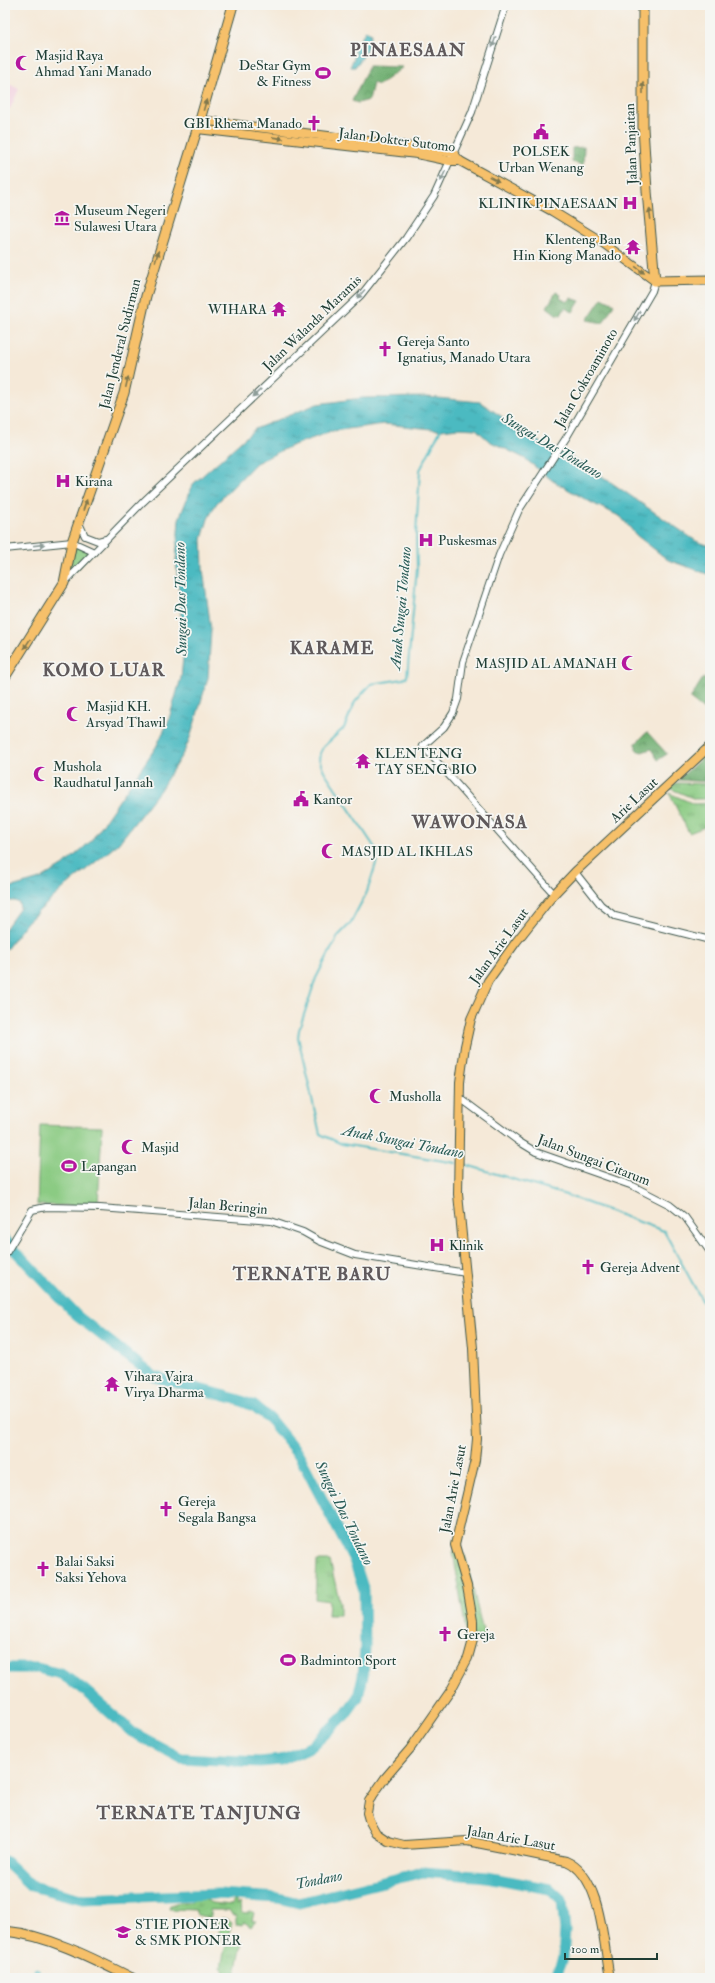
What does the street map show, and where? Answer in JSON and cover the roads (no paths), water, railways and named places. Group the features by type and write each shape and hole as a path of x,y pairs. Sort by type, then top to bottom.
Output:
{"highway":[{"name":"Jalan Jenderal Sudirman","path":"5,677 64,583 72,542 124,393 146,296 199,125 233,5"},
{"name":"Jalan Panjaitan","path":"643,5 643,128 655,281"},
{"path":"655,281 710,280"},
{"path":"5,1931 20,1933 77,1951 132,1978"}],"main road":[{"name":"Jalan Dokter Sutomo","path":"199,125 417,154 452,157 552,211 596,238 655,281"},
{"name":"Arie Lasut","path":"575,872 710,746"},
{"name":"Jalan Arie Lasut","path":"575,872 554,894 516,942 488,981 471,1019 465,1046 460,1082 458,1194 473,1348 477,1439 475,1460 455,1545 467,1586 473,1621 473,1640 468,1658 451,1690 410,1749 377,1788 369,1801 368,1813 369,1820 376,1833 395,1844 404,1845 467,1841 566,1861 575,1866 586,1880 593,1893 600,1918 610,1978"}],"street":[{"name":"Jalan Walanda Maramis","path":"64,583 285,365 361,295 411,231 434,196 472,112 506,5"},
{"name":"Jalan Cokroaminoto","path":"554,894 423,746 444,726 453,713 458,699 463,662 499,555 520,510 582,410 652,291 655,281"},
{"path":"79,523 85,536 98,541 106,540"},
{"path":"5,549 72,542 94,552"},
{"path":"575,872 601,905 615,916 710,940"},
{"name":"Jalan Sungai Citarum","path":"460,1098 518,1142 536,1152 621,1182 670,1205 685,1217 710,1252"},
{"name":"Jalan Beringin","path":"5,1255 32,1210 52,1207 100,1208 271,1221 303,1232 319,1241 356,1255 466,1274"}],"water":[{"path":"366,30 371,34 365,54 355,67 350,67 356,53 353,51"},
{"path":"427,397 480,402 547,447 583,463 696,541 710,546 710,575 668,560 636,535 621,517 553,481 524,458 489,441 476,429 458,428 441,430 384,424 333,431 291,446 256,463 216,504 208,519 202,539 203,569 211,630 208,678 185,750 160,790 118,844 67,885 27,922 5,951 5,929 20,908 19,903 15,901 5,901 5,889 40,879 65,864 91,841 156,747 168,722 181,678 184,648 176,561 179,519 193,484 255,429 317,404 362,398"}],"waterway":[{"name":"Anak Sungai Tondano","path":"442,427 420,470 416,534 417,568 407,677 371,684 355,702 344,728 323,747 320,753 319,759 324,771 379,854 367,892 350,924 338,936 316,978 298,1037 320,1134 342,1144 456,1163"},
{"name":"Anak Sungai Tondano","path":"460,1163 566,1195 664,1231 710,1313"},
{"name":"Sungai Das Tondano","path":"5,1240 77,1316 155,1377 236,1399 254,1406 269,1418 299,1455 354,1560 364,1591 365,1647 363,1676 358,1697 345,1715 312,1746 281,1760 259,1762 181,1758 132,1732 82,1688 61,1674 37,1668 5,1668"},
{"name":"Tondano","path":"5,1861 31,1886 82,1899 219,1894 278,1898 299,1903 423,1872 487,1877 550,1889 562,1900 565,1930 563,1958 555,1978"},
{"path":"35,1969 39,1971 38,1977 34,1976 35,1969"}],"place":[{"name":"Masjid Raya Ahmad Yani Manado","path":"23,63"},
{"name":"DeStar Gym & Fitness","path":"323,73"},
{"name":"GBI Rhema Manado","path":"314,123"},
{"name":"POLSEK Urban Wenang","path":"541,132"},
{"name":"KLINIK PINAESAAN","path":"630,203"},
{"name":"Museum Negeri Sulawesi Utara","path":"62,218"},
{"name":"Klenteng Ban Hin Kiong Manado","path":"633,247"},
{"name":"WIHARA","path":"279,309"},
{"name":"Gereja Santo Ignatius, Manado Utara","path":"385,349"},
{"name":"Kirana","path":"63,481"},
{"name":"Puskesmas","path":"426,540"},
{"name":"MASJID AL AMANAH","path":"629,663"},
{"name":"Masjid KH. Arsyad Thawil","path":"74,714"},
{"name":"KLENTENG TAY SENG BIO","path":"363,761"},
{"name":"Mushola Raudhatul Jannah","path":"41,774"},
{"name":"Kantor","path":"301,799"},
{"name":"MASJID AL IKHLAS","path":"329,851"},
{"name":"Musholla","path":"377,1096"},
{"name":"Masjid","path":"129,1147"},
{"name":"Lapangan","path":"69,1166"},
{"name":"Klinik","path":"437,1245"},
{"name":"Gereja Advent","path":"588,1267"},
{"name":"Vihara Vajra Virya Dharma","path":"112,1384"},
{"name":"Gereja Segala Bangsa","path":"166,1509"},
{"name":"Balai Saksi Saksi Yehova","path":"43,1569"},
{"name":"Gereja","path":"445,1634"},
{"name":"Badminton Sport","path":"288,1660"},
{"name":"STIE PIONER & SMK PIONER","path":"123,1932"}],"district":[{"name":"PINAESAAN","path":"408,50"},
{"name":"KARAME","path":"332,648"},
{"name":"KOMO LUAR","path":"104,670"},
{"name":"WAWONASA","path":"470,822"},
{"name":"TERNATE BARU","path":"312,1274"},
{"name":"TERNATE TANJUNG","path":"199,1813"}]}
